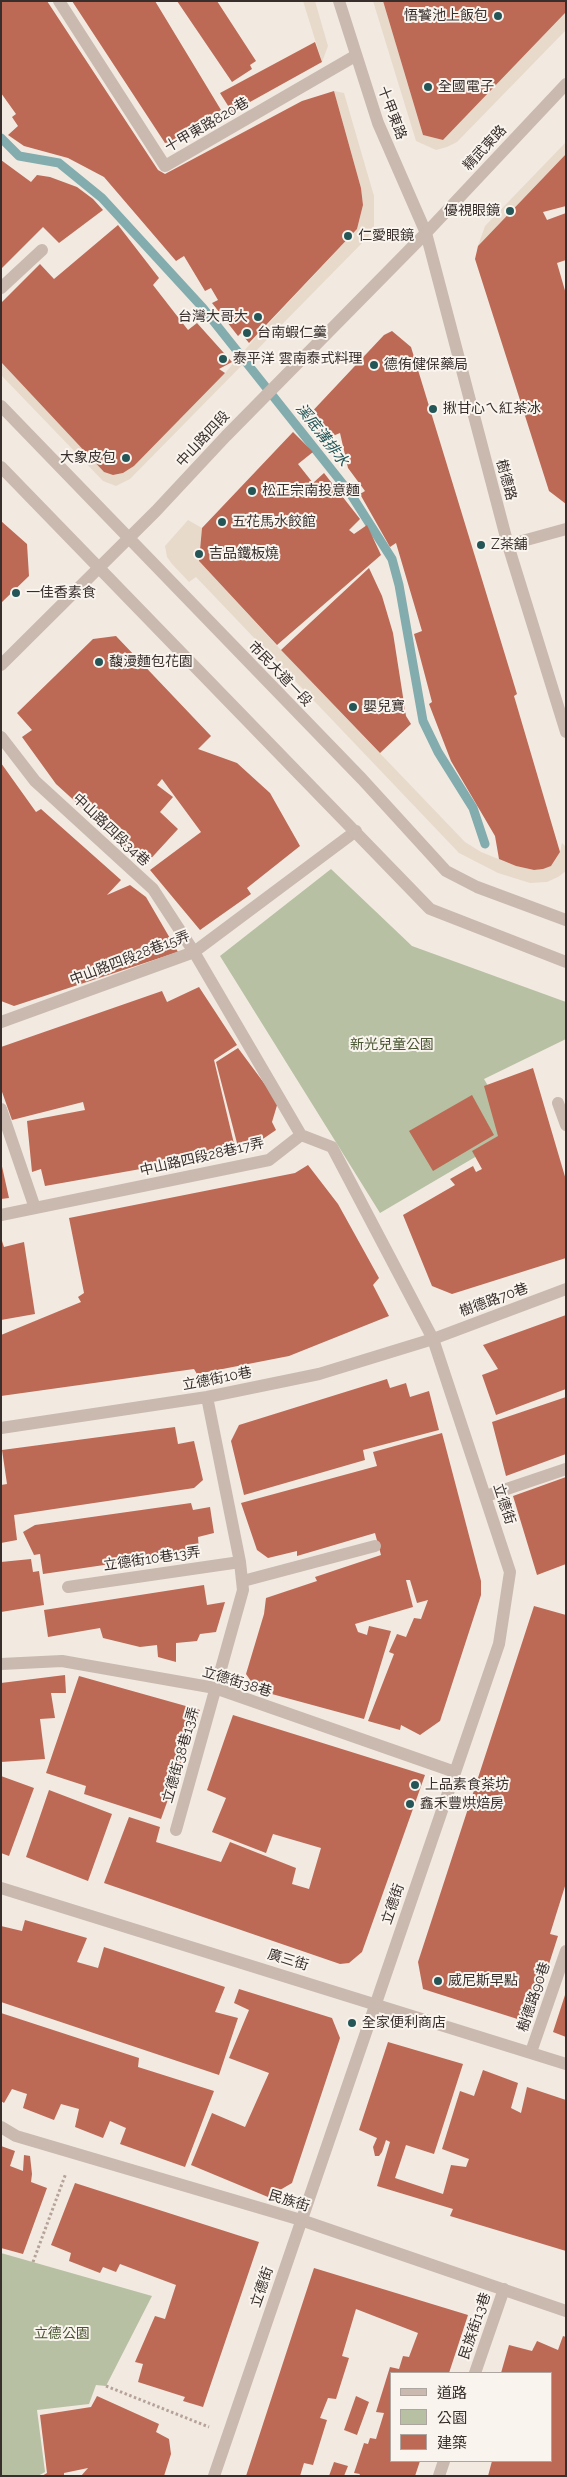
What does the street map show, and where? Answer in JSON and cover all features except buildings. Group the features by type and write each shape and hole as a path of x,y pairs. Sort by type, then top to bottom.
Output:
{"street":[{"name":"十甲東路820巷","path":"59,1 165,166 355,56"},
{"name":"十甲東路","path":"339,1 378,124 426,233"},
{"name":"精武東路","path":"426,233 566,84"},
{"name":"中山路四段","path":"1,665 130,538 226,436 426,233"},
{"name":"樹德路","path":"426,233 508,545 566,732"},
{"path":"1,288 42,250"},
{"name":"市民大道一段","path":"1,406 362,779 446,871 477,887 566,920"},
{"path":"1,468 430,909 566,962"},
{"path":"508,545 566,529"},
{"name":"中山路四段34巷","path":"1,736 35,780 153,890 194,952 301,1135"},
{"name":"中山路四段28巷15弄","path":"1,1022 194,952 356,832"},
{"path":"558,1103 566,1125"},
{"path":"1,1109 35,1208"},
{"path":"301,1135 332,1147 433,1338"},
{"name":"中山路四段28巷17弄","path":"1,1215 269,1160 301,1135"},
{"name":"樹德路70巷","path":"433,1338 566,1289"},
{"name":"立德街10巷","path":"1,1428 207,1397 319,1374 433,1338"},
{"name":"立德街","path":"214,2476 499,1644 510,1572 433,1338"},
{"path":"207,1397 243,1581 243,1590 215,1688"},
{"path":"486,1496 566,1469"},
{"path":"243,1581 375,1546"},
{"name":"立德街10巷13弄","path":"68,1587 240,1562"},
{"name":"立德街38巷","path":"1,1664 62,1662 215,1688 455,1772"},
{"name":"立德街38巷13弄","path":"176,1830 215,1688"},
{"name":"廣三街","path":"1,1888 566,2064"},
{"name":"樹德路90巷","path":"531,2052 566,1951"},
{"name":"民族街","path":"1,2127 16,2136 301,2220 566,2311"},
{"name":"民族街13巷","path":"475,2372 504,2289"},
{"path":"439,2476 444,2462"}],"path":[{"path":"33,2262 73,2153"},
{"path":"106,2386 228,2434"}],"green space":[{"name":"新光兒童公園","path":"331,869 412,946 566,1002 566,1039 484,1079 516,1133 380,1213 220,956"},
{"name":"立德公園","path":"1,2253 152,2296 106,2386 96,2385 89,2404 37,2410 45,2472 38,2476 1,2476"}],"shaded area":[{"path":"303,1 315,1 328,46 322,62"},
{"path":"373,1 383,1 423,135 443,140 566,12 566,30 457,142 436,150 416,141"},
{"path":"334,91 344,93 374,196 374,226 368,237 130,479 116,486 103,481 1,375 1,362 104,472 113,475 123,473 134,466 225,373 357,229 363,205 361,188"},
{"path":"566,142 566,154 478,246 485,226"},
{"path":"188,520 202,528 199,561 281,650 465,842 481,852 516,866 534,870 551,866 560,852 562,843 566,847 566,871 547,882 530,883 498,873 459,853 196,577 189,582 172,564 167,557 165,546"}],"waterway":[{"name":"溪底溝排水","path":"1,138 19,156 59,163 102,198 203,308 350,493 392,559 399,585 423,721 438,752 473,808 485,844"}],"place":[{"name":"悟饕池上飯包","path":"498,16"},
{"name":"全國電子","path":"428,87"},
{"name":"優視眼鏡","path":"510,211"},
{"name":"仁愛眼鏡","path":"348,236"},
{"name":"台灣大哥大","path":"258,317"},
{"name":"台南蝦仁羹","path":"247,333"},
{"name":"泰平洋 雲南泰式料理","path":"223,359"},
{"name":"德侑健保藥局","path":"374,365"},
{"name":"揪甘心ㄟ紅茶冰","path":"433,409"},
{"name":"大象皮包","path":"126,458"},
{"name":"松正宗南投意麵","path":"252,491"},
{"name":"五花馬水餃館","path":"222,522"},
{"name":"Z茶舖","path":"481,545"},
{"name":"吉品鐵板燒","path":"199,554"},
{"name":"一佳香素食","path":"16,593"},
{"name":"馥漫麵包花園","path":"99,662"},
{"name":"嬰兒寶","path":"353,707"},
{"name":"上品素食茶坊","path":"415,1785"},
{"name":"鑫禾豐烘焙房","path":"410,1804"},
{"name":"威尼斯早點","path":"438,1981"},
{"name":"全家便利商店","path":"352,2023"}]}
